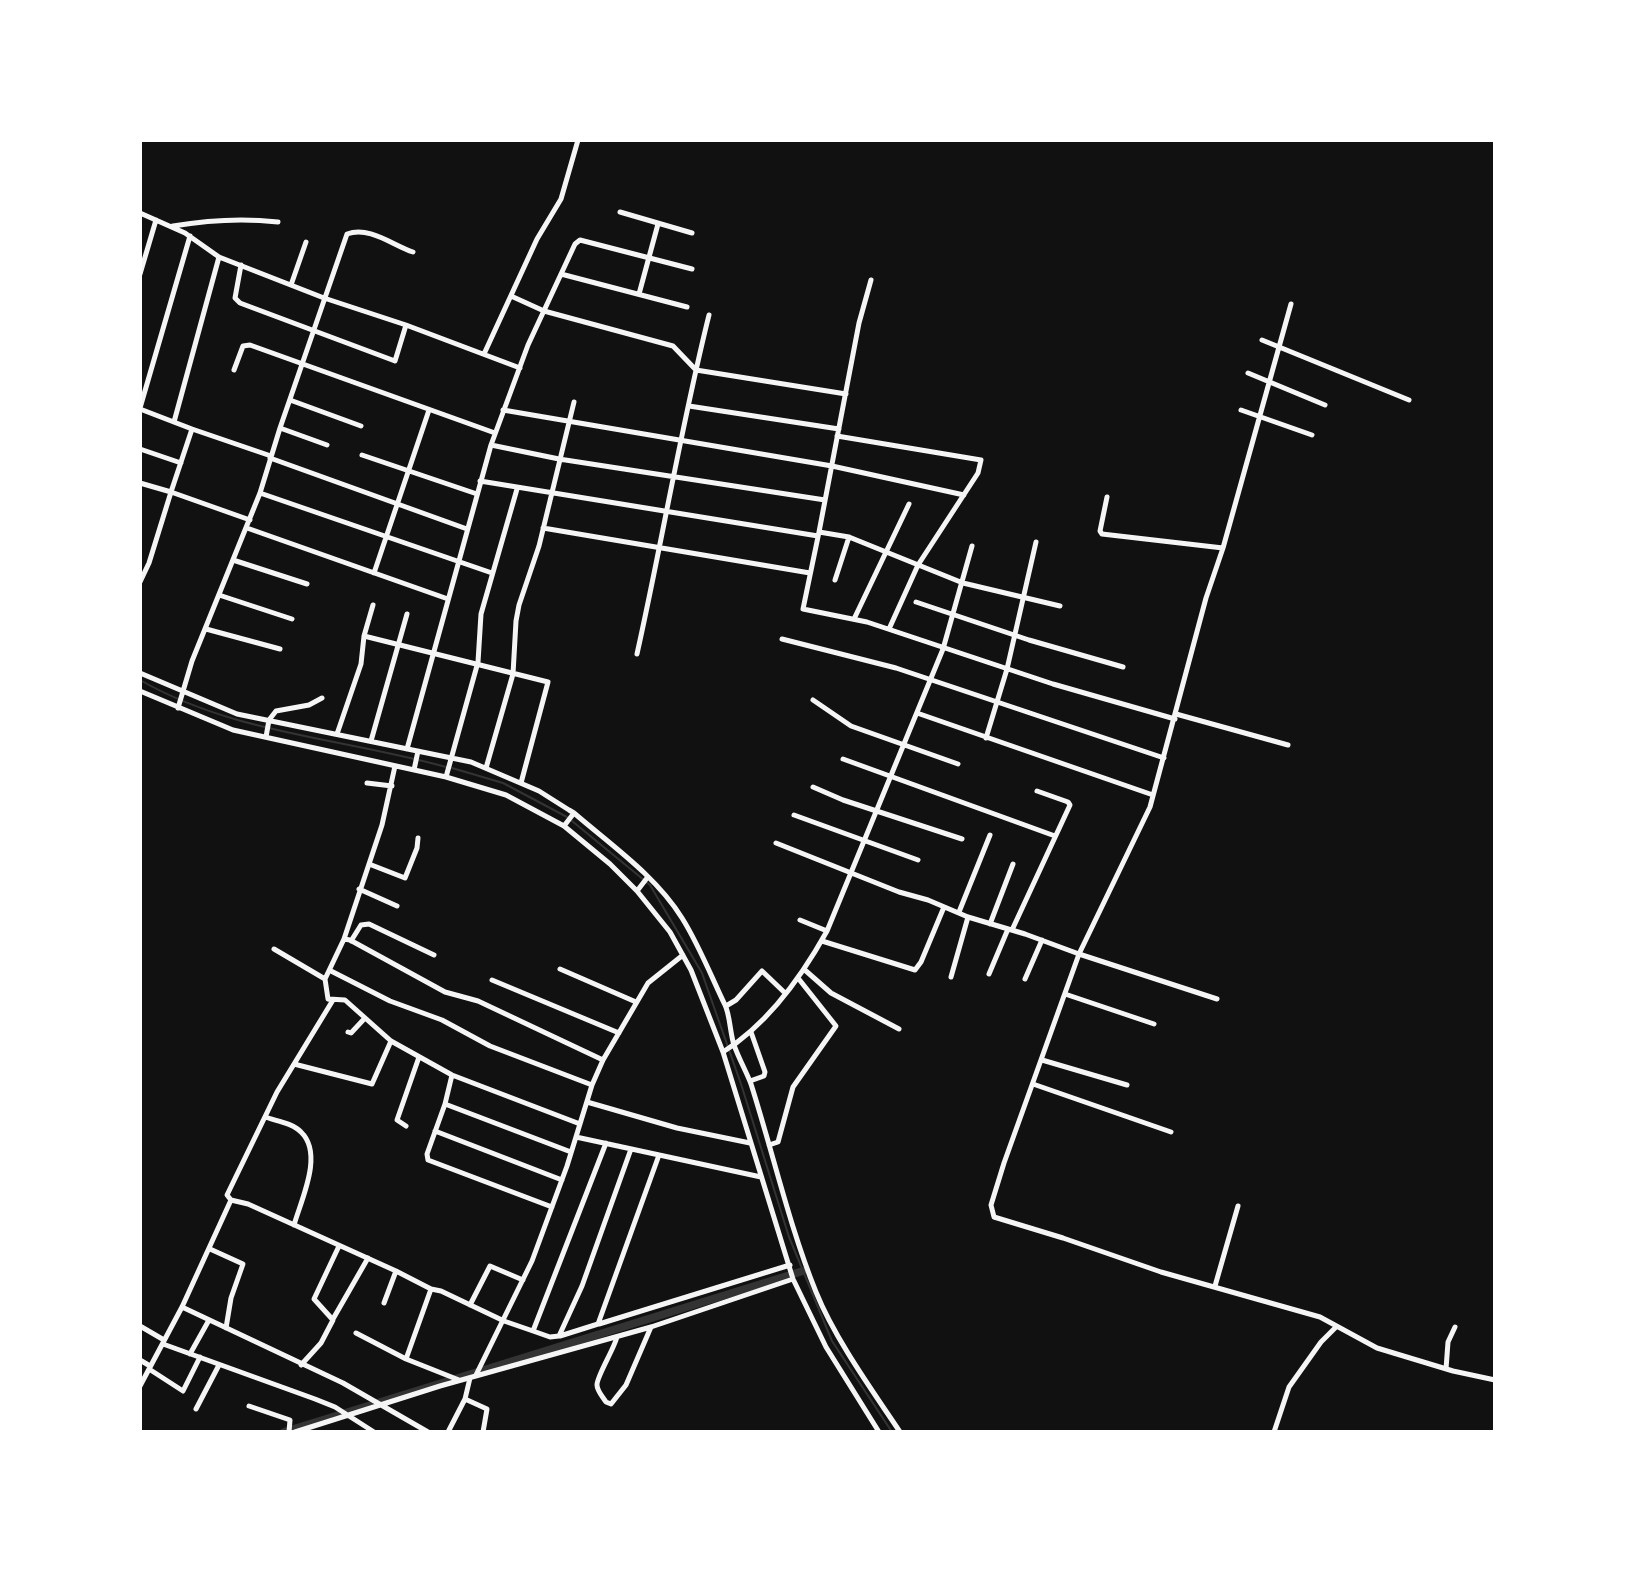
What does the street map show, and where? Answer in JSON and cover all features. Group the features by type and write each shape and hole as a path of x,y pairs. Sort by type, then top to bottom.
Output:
{"street":[{"path":"484,354 537,239 561,199 578,140"},
{"path":"620,212 692,233"},
{"path":"140,213 190,236 219,257 520,368"},
{"path":"172,226 194,222 231,222 241,218 278,222"},
{"path":"140,274 156,220"},
{"path":"639,294 658,224"},
{"path":"179,706 260,493 347,234 351,231 385,237 413,252"},
{"path":"190,236 140,408 467,529"},
{"path":"407,749 491,445 520,368 575,244 580,240 692,269"},
{"path":"291,285 306,242"},
{"path":"174,422 219,257"},
{"path":"241,265 235,292 239,302 395,361 406,325"},
{"path":"561,274 687,307"},
{"path":"871,280 803,609 854,619 1007,669 1175,717 1288,745"},
{"path":"511,296 544,311 673,346 696,370 846,394"},
{"path":"1291,304 1148,812 1120,873 1076,952 1065,994 991,1205 994,1217 1140,1266 1320,1317 1334,1328 1377,1348 1495,1380"},
{"path":"637,654 672,477 709,315"},
{"path":"1262,340 1409,400"},
{"path":"234,370 245,345 495,433"},
{"path":"1248,373 1325,405"},
{"path":"290,400 361,426"},
{"path":"486,768 513,674 516,621 574,402"},
{"path":"689,406 979,458 978,473 921,566 889,629"},
{"path":"374,573 429,410"},
{"path":"503,410 832,466 964,495"},
{"path":"1241,410 1312,435"},
{"path":"280,428 327,445"},
{"path":"140,582 153,553 192,429"},
{"path":"491,445 559,459 825,500"},
{"path":"140,449 181,463"},
{"path":"362,455 477,494"},
{"path":"480,481 666,513 849,537 963,583 1060,606"},
{"path":"140,483 250,520"},
{"path":"446,775 478,662 481,614 517,489"},
{"path":"260,493 492,573"},
{"path":"1107,497 1102,534 1223,548"},
{"path":"854,619 909,504"},
{"path":"247,528 448,599"},
{"path":"543,528 810,573"},
{"path":"835,580 849,537"},
{"path":"986,738 1007,669 1036,542"},
{"path":"724,1052 751,1032 798,978 827,931 943,649 972,546"},
{"path":"233,560 307,584"},
{"path":"219,595 292,619"},
{"path":"916,602 1015,636 1123,667"},
{"path":"337,734 361,664 364,636 373,605"},
{"path":"371,741 407,614"},
{"path":"206,629 280,649"},
{"path":"364,636 478,662 548,682 521,783"},
{"path":"782,639 863,658 1164,758"},
{"path":"140,673 223,710 486,768 521,783 573,814 648,877 681,916 726,1006 733,1046 750,1081 816,1294 832,1325 900,1432"},
{"path":"140,691 233,730 446,775 506,795 565,826 638,890 655,910 683,955 724,1052 793,1279 826,1347 879,1432"},
{"path":"266,737 269,721 276,711 309,705 322,698"},
{"path":"813,700 851,726 958,764"},
{"path":"917,713 1153,795"},
{"path":"415,769 418,752"},
{"path":"843,759 1055,836"},
{"path":"328,999 325,979 347,940 399,767"},
{"path":"367,783 392,786"},
{"path":"813,787 962,839"},
{"path":"989,974 1070,803 1037,791"},
{"path":"565,826 573,814"},
{"path":"794,815 918,860"},
{"path":"959,913 990,835"},
{"path":"371,865 405,878 418,838"},
{"path":"776,843 968,917 1217,999"},
{"path":"990,924 1013,864"},
{"path":"638,890 647,878"},
{"path":"361,890 397,906"},
{"path":"822,941 915,970 944,907"},
{"path":"951,977 968,917"},
{"path":"800,920 827,931"},
{"path":"347,940 361,925 369,924 434,955"},
{"path":"347,940 445,992 478,1001 603,1060"},
{"path":"1025,979 1042,940"},
{"path":"274,949 325,979"},
{"path":"459,1432 449,1431 523,1280 562,1180 603,1060 648,983 683,955"},
{"path":"808,965 831,993 899,1029"},
{"path":"560,969 636,1002"},
{"path":"331,971 390,1001 442,1020 490,1046 592,1085"},
{"path":"726,1006 736,1000 762,971 785,993"},
{"path":"769,1145 778,1142 787,1104 800,1073 836,1026 798,978"},
{"path":"492,980 619,1033"},
{"path":"1065,994 1154,1024"},
{"path":"328,999 340,999 391,1041 452,1075 580,1124"},
{"path":"140,1386 210,1249 266,1117 333,1000 328,999"},
{"path":"348,1032 351,1033 365,1018"},
{"path":"750,1081 764,1076 765,1072 751,1032"},
{"path":"297,1065 372,1084 391,1041"},
{"path":"406,1126 397,1120 419,1057"},
{"path":"1042,1060 1127,1085"},
{"path":"452,1075 427,1154 430,1162 552,1207"},
{"path":"1033,1084 1171,1132"},
{"path":"587,1102 677,1128 750,1143"},
{"path":"445,1104 571,1152"},
{"path":"266,1117 302,1132 309,1146 311,1166 294,1225"},
{"path":"435,1131 562,1180"},
{"path":"576,1137 761,1177"},
{"path":"533,1331 606,1143"},
{"path":"559,1336 582,1286 631,1149"},
{"path":"598,1324 659,1155"},
{"path":"230,1198 504,1321 550,1337 790,1265"},
{"path":"1215,1286 1238,1206"},
{"path":"333,1320 314,1299 339,1246"},
{"path":"210,1249 243,1264 231,1298 226,1328"},
{"path":"301,1365 321,1343 368,1258"},
{"path":"470,1305 490,1266 523,1280"},
{"path":"384,1303 396,1271"},
{"path":"249,1406 290,1422 292,1432 319,1426 458,1380 651,1327 793,1279"},
{"path":"406,1359 431,1289"},
{"path":"182,1307 373,1399 428,1432"},
{"path":"190,1354 209,1320"},
{"path":"140,1326 190,1354 335,1407 346,1417 374,1432"},
{"path":"617,1336 597,1381 601,1395 611,1404 626,1385 651,1327"},
{"path":"1446,1369 1448,1342 1455,1327"},
{"path":"1274,1432 1289,1387 1334,1328"},
{"path":"356,1333 406,1359 458,1380"},
{"path":"140,1360 183,1391 200,1357"},
{"path":"196,1409 219,1365"},
{"path":"465,1399 487,1409 483,1432"},
{"path":"319,1426 330,1432"}],"waterway":[{"path":"140,680 176,698 251,724 446,767"},
{"path":"452,768 503,783 567,817"},
{"path":"572,821 650,885 702,973 789,1237 832,1341 892,1432"},
{"path":"284,1432 803,1271"}]}
